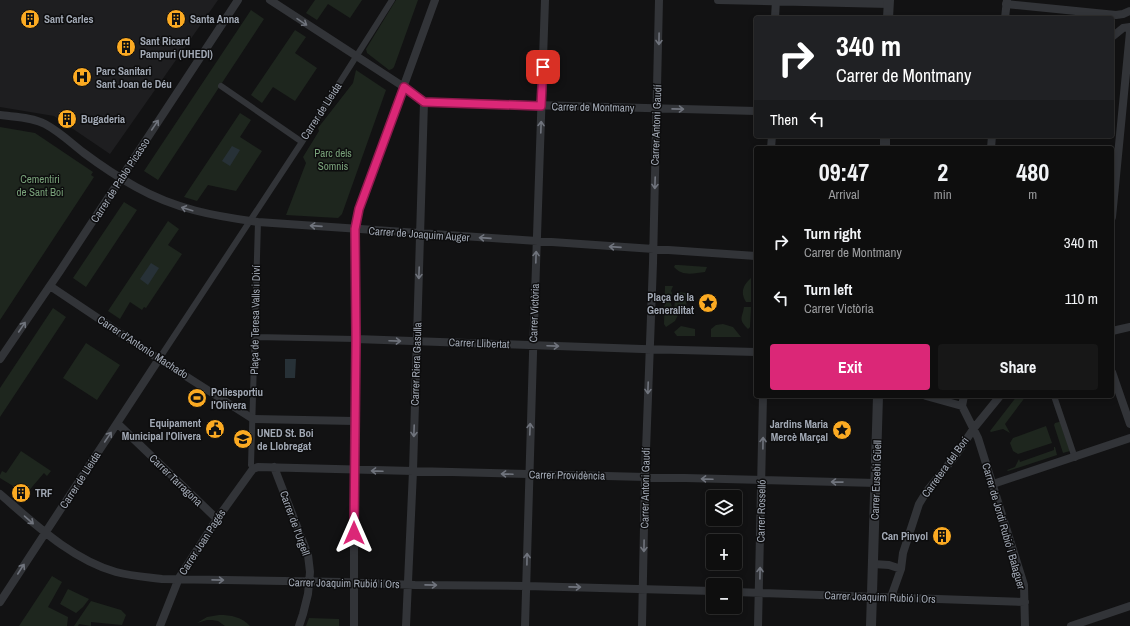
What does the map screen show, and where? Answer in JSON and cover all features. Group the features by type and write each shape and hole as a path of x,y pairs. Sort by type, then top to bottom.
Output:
{"street":[{"name":"Carrer de Pablo Picasso","path":"0,359 50,286 238,0"},
{"path":"270,0 404,87 424,102"},
{"name":"Carrer de Lleida","path":"254,222 302,142 392,0"},
{"path":"354,626 354,421 356,339 355,229 359,209 435,0"},
{"name":"Carrer Victòria","path":"525,626 545,0"},
{"name":"Carrer Antoni Gaudí","path":"653,250 659,0"},
{"path":"718,0 889,2 888,16"},
{"path":"775,16 776,1"},
{"path":"1005,16 1007,2 1119,15 1130,11"},
{"path":"1114,194 1128,29 1119,15"},
{"path":"1114,36 1128,29"},
{"path":"221,86 302,142"},
{"name":"Carrer de Montmany","path":"424,102 754,112"},
{"name":"Carrer Riera Gasulla","path":"406,626 413,471 424,102"},
{"name":"Carrer de Joaquim Auger","path":"0,115 45,124 121,177 154,196 184,208 214,216 254,222 653,250"},
{"path":"159,359 254,222"},
{"name":"Plaça de Teresa Valls i Diví","path":"254,222 255,336 251,465 256,468"},
{"path":"754,256 653,250 650,350 754,352"},
{"name":"Carrer d'Antonio Machado","path":"50,286 159,359 253,419"},
{"path":"1114,331 1130,327"},
{"path":"255,336 356,339"},
{"name":"Carrer Llibertat","path":"356,339 650,350"},
{"name":"Carrer Antoni Gaudí","path":"642,626 645,477 650,350"},
{"name":"Carrer de Lleida","path":"0,602 159,359"},
{"path":"1114,378 1130,424"},
{"name":"Carrer Rosselló","path":"758,626 763,398"},
{"name":"Carrer Eusebi Güell","path":"872,596 878,398"},
{"path":"933,398 962,406 964,398"},
{"name":"Carretera del Bori","path":"891,597 901,570 903,553 919,504 956,455 974,428 998,398"},
{"path":"1055,398 1075,458"},
{"name":"Carrer de Jordi Rubió i Balaguer","path":"962,406 974,428 1024,584 1025,626"},
{"path":"253,419 354,421"},
{"name":"Carrer Tarragona","path":"117,423 217,519"},
{"path":"993,484 1075,458 1130,438"},
{"name":"Carrer Providència","path":"256,468 274,467 529,475 876,482"},
{"name":"Carrer de l'Urgell","path":"274,467 307,550 310,572 309,582 306,604 299,626"},
{"name":"Carrer Joan Pagés","path":"160,626 179,578 217,519 256,468"},
{"name":"Carrer Joaquim Rubió i Ors","path":"0,494 45,533 89,562 116,572 142,577 309,582 643,588 706,592"},
{"path":"873,564 889,565 901,570"},
{"name":"Carrer Joaquim Rubió i Ors","path":"742,592 1025,602"},
{"path":"871,626 872,596"},
{"path":"1071,626 1130,606"}],"shaded area":[{"name":"Parc Sanitari Sant Joan de Déu","path":"0,0 218,0 110,154 54,116 0,107"},
{"path":"232,146 240,150 230,166 222,161"},
{"path":"151,263 159,268 148,285 140,279"},
{"path":"285,359 296,359 295,378 285,378"}],"green space":[{"path":"315,0 362,0 350,18 328,4 317,20 306,13"},
{"path":"396,0 418,0 394,67 389,70 367,53 366,49"},
{"path":"251,10 264,19 158,180 144,171"},
{"path":"295,30 306,37 295,53 317,68 295,101 273,87 262,103 251,95"},
{"name":"Parc dels Somnis","path":"356,70 386,90 342,214 338,218 286,215 306,163 303,157 319,131 318,128 353,83"},
{"path":"240,113 251,120 240,137 262,151 236,191 208,185 197,201 184,197"},
{"name":"Cementiri de Sant Boi","path":"0,127 35,133 93,172 91,175 94,177 0,320"},
{"path":"124,202 137,210 86,287 73,278"},
{"path":"168,221 179,229 168,245 182,254 146,308 144,307 142,310 130,302 120,319 108,311"},
{"path":"675,265 707,267 705,272 689,274 677,270 674,267"},
{"path":"751,278 751,302 746,302 743,295 743,289"},
{"path":"665,286 673,286 670,301 672,306 670,309 672,313 678,315 675,321 666,327 664,324"},
{"path":"676,292 687,293 686,311 674,309"},
{"path":"744,307 751,307 750,327 748,329 742,321"},
{"path":"53,308 66,317 0,417 0,388"},
{"path":"723,324 733,327 741,337 711,337 711,329 716,325"},
{"path":"681,326 695,329 695,336 677,336 674,332"},
{"path":"86,343 120,365 97,400 63,378"},
{"path":"1015,398 1024,398 1005,424 1010,433 1003,429 990,431"},
{"path":"1060,422 1070,451 1063,453 1054,425 1055,423"},
{"path":"1046,426 1052,443 1018,454 1013,451 1010,443 1013,438"},
{"path":"1054,447 1057,455 1008,471 1007,470 1015,467 1019,459 1020,462 1054,450"},
{"path":"21,451 51,471 47,476 44,473 26,494 14,485 13,486 0,478 2,471 6,473"},
{"path":"52,576 62,582 48,607 68,617 67,626 19,626"},
{"path":"68,589 89,599 76,613 60,604"},
{"path":"91,601 121,610 126,615 122,625 91,622 91,626 79,624 78,626 74,626"},
{"path":"219,615 236,617 243,620 250,626 225,626 218,621 212,620 197,623 207,617"},
{"path":"309,618 339,619 339,626 306,626"}],"place":[{"name":"Sant Carles","path":"30,19"},
{"name":"Santa Anna","path":"176,19"},
{"name":"Sant Ricard Pampuri (UHEDI)","path":"126,47"},
{"name":"Parc Sanitari Sant Joan de Déu","path":"82,77"},
{"name":"Bugaderia","path":"67,119"},
{"name":"Plaça de la Generalitat","path":"708,303"},
{"name":"Poliesportiu l'Olivera","path":"197,398"},
{"name":"Equipament Municipal l'Olivera","path":"215,429"},
{"name":"Jardins Maria Mercè Marçal","path":"842,430"},
{"name":"UNED St. Boi de Llobregat","path":"243,439"},
{"name":"TRF","path":"21,493"},
{"name":"Can Pinyol","path":"942,536"}],"route":[{"path":"354,533 356,339 355,229 359,209 404,87 424,102 541,106 543,67"}]}
